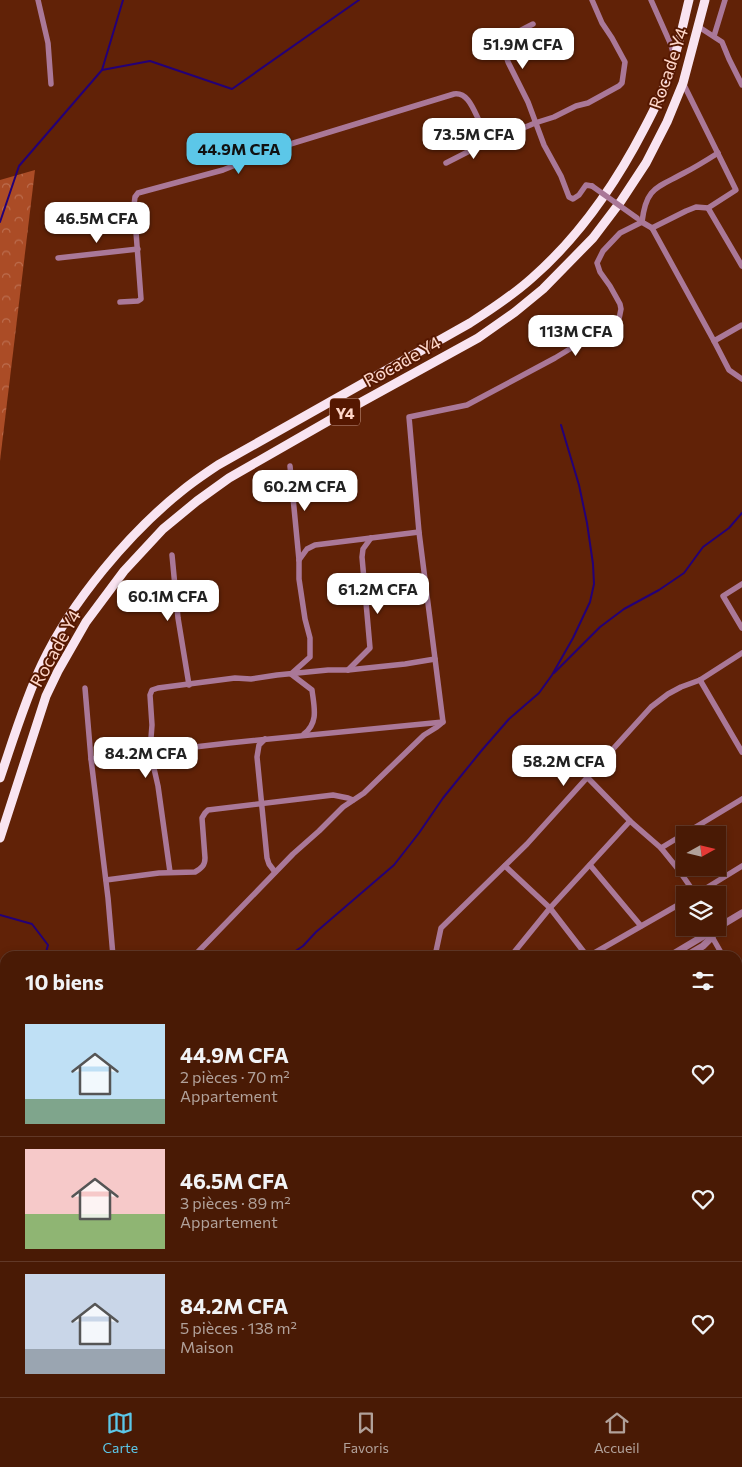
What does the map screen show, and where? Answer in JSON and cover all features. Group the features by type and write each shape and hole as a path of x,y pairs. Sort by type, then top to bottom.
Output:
{"highway":[{"name":"Rocade Y4","path":"0,778 28,696 48,654 72,611 114,558 143,526 183,490 218,465 470,323 505,300 532,278 580,230 631,156 651,115 669,74 689,0"},
{"name":"Rocade Y4","path":"0,838 46,696 86,622 124,571 163,529 229,478 478,338 515,312 543,289 593,238 621,201 646,163 667,122 683,83 706,0"}],"street":[{"path":"38,0 48,43 51,84"},
{"path":"446,163 493,139 595,100 622,83 625,62 602,23 592,0"},
{"path":"651,0 672,45 674,56"},
{"path":"714,36 725,0"},
{"path":"533,24 508,36 504,39 503,44 508,62 528,102 544,145 561,176 569,197 576,198 586,185 592,186 652,228 729,370 742,379"},
{"path":"699,27 722,42 742,85"},
{"path":"652,228 686,210 696,207 708,208 736,190 683,83"},
{"path":"120,302 138,301 141,298 134,205 135,197 138,193 223,170 274,149 378,116 460,93 469,101 484,132 493,139"},
{"path":"642,222 644,208 655,188 686,173 718,153"},
{"path":"708,208 742,266"},
{"path":"443,722 419,532 409,417 467,405 555,358 619,319 620,304 600,272 597,263 602,251 620,233 642,222"},
{"path":"58,258 138,249"},
{"path":"714,341 742,325"},
{"path":"290,466 299,560 299,580 310,638 310,657 291,674"},
{"path":"299,560 307,549 315,545 419,532"},
{"path":"348,670 370,648 362,556 363,549 371,538"},
{"path":"172,555 178,618 189,685"},
{"path":"742,584 722,596 742,628"},
{"path":"436,951 442,928 527,844 651,707 668,694 700,680 742,653"},
{"path":"170,872 159,793 150,751 152,726 150,695 152,690 235,678 251,679 328,670 348,670 435,659"},
{"path":"291,674 312,690 314,718 310,729 304,735"},
{"path":"700,680 742,752"},
{"path":"85,688 113,951"},
{"path":"91,759 150,751 443,722"},
{"path":"199,951 275,872 343,807 364,793 424,735 443,722"},
{"path":"266,739 259,745 257,751 267,858 275,872"},
{"path":"587,777 630,821 661,848 689,886"},
{"path":"106,880 170,872 195,872 205,864 202,818 208,810 333,795 353,800"},
{"path":"661,848 742,799"},
{"path":"515,951 550,908 630,821"},
{"path":"590,865 641,926"},
{"path":"505,866 550,908 584,951"},
{"path":"710,886 742,866"},
{"path":"597,951 676,906"},
{"path":"726,923 742,913"},
{"path":"679,951 705,936"},
{"path":"694,951 703,946 709,936"},
{"path":"714,936 721,951"}],"green space":[{"path":"35,170 0,461 0,180"}],"waterway":[{"path":"0,222 19,166 102,70 123,0"},
{"path":"102,70 150,61 232,89 359,0"},
{"path":"296,951 394,865 443,798 482,750 509,719 539,693 552,675 573,638 590,602 594,584 593,564 579,485 561,425"},
{"path":"554,673 600,627 624,609 659,590 684,573 703,547 729,528 742,513"},
{"path":"0,915 32,924 48,945 46,951"}]}
